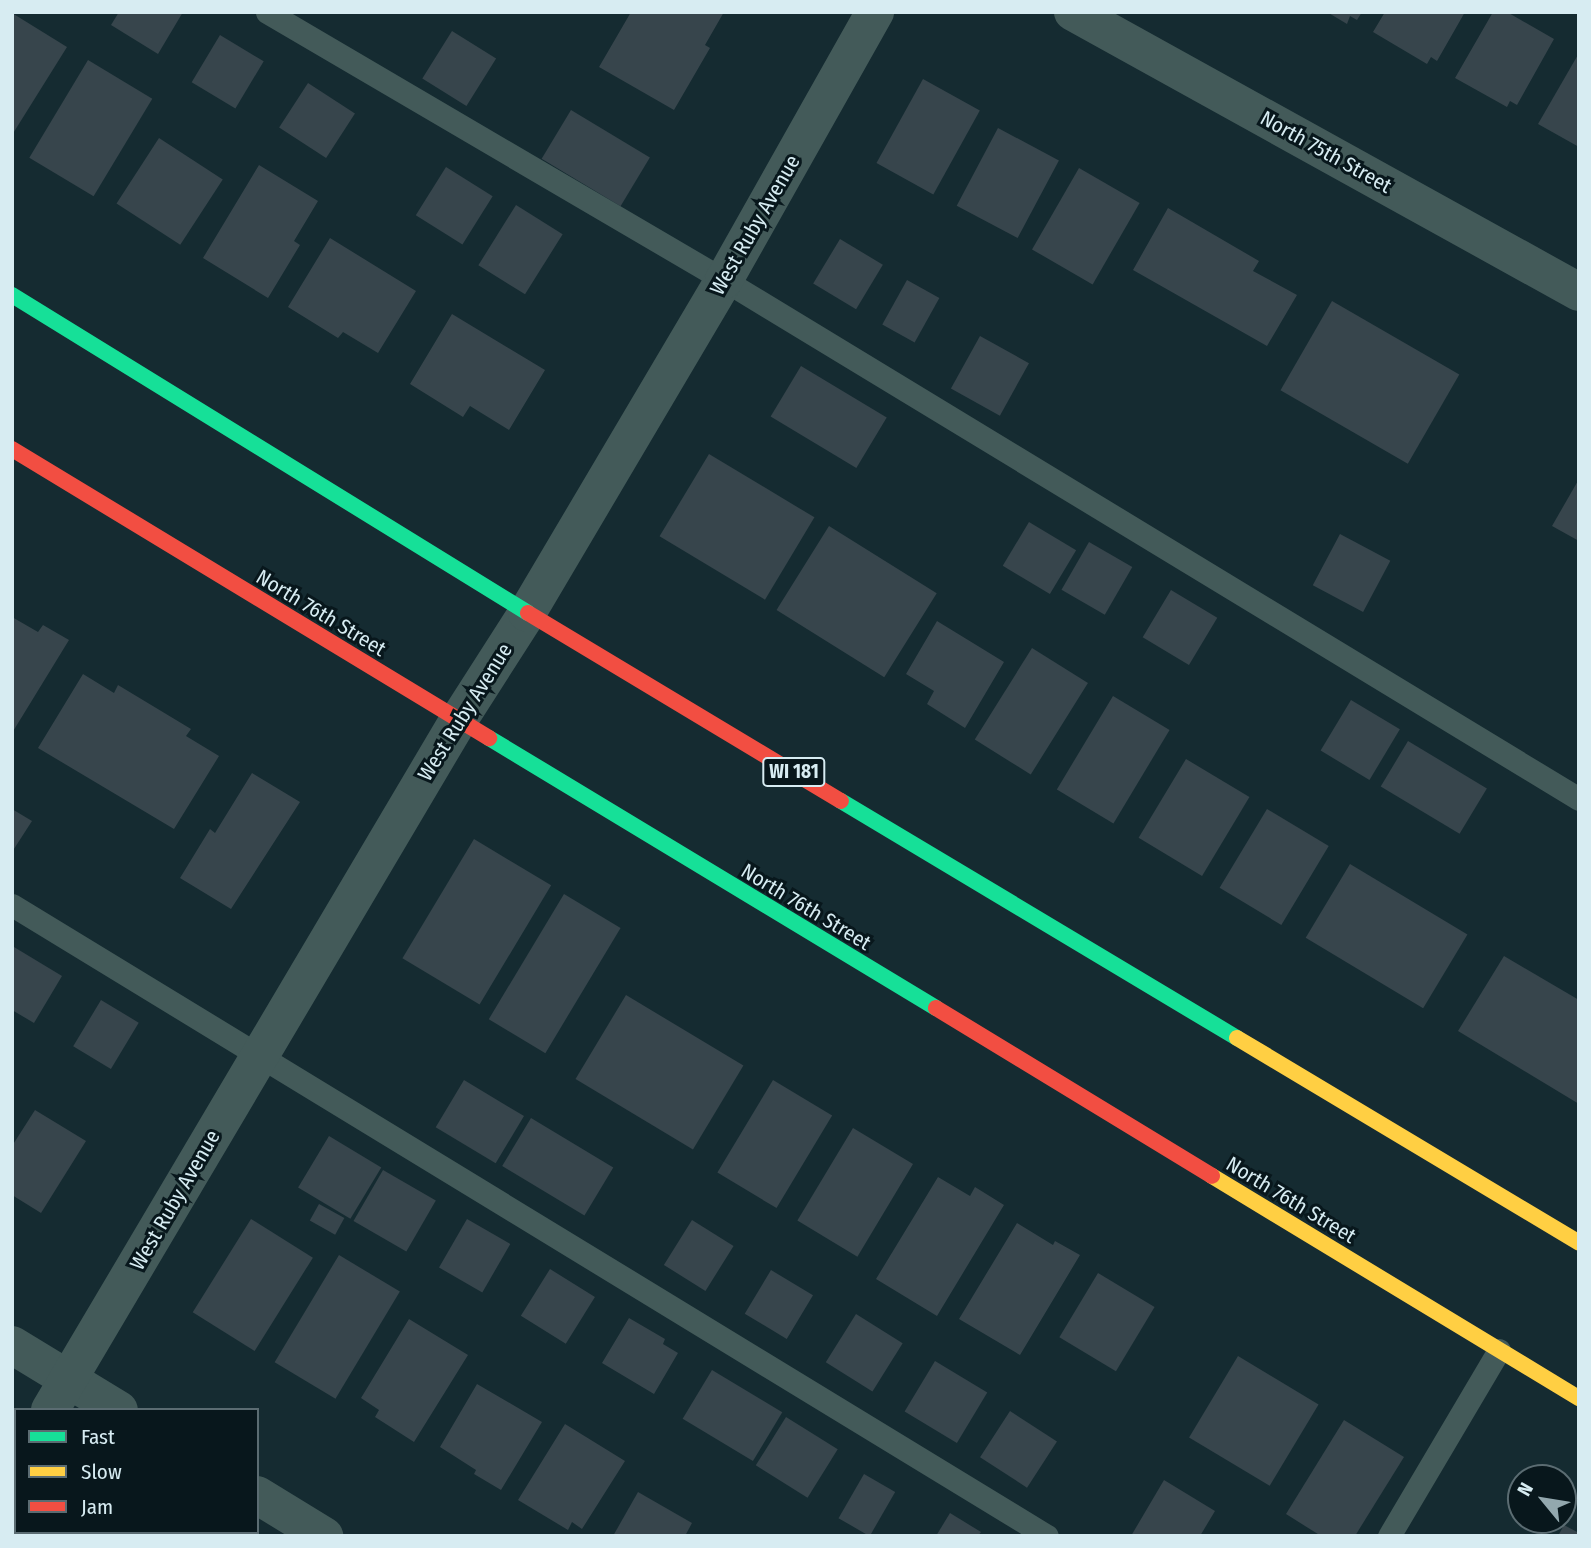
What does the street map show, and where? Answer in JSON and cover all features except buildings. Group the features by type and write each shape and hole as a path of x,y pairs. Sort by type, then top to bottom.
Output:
{"main road":[{"name":"WI 181","path":"12,295 527,613 1579,1243"},
{"name":"North 76th Street","path":"12,449 1579,1398"}],"street":[{"name":"West Ruby Avenue","path":"60,1395 458,721 527,613 724,280 875,12"},
{"name":"North 75th Street","path":"1073,12 1579,292"},
{"path":"12,1345 60,1395 111,1408"},
{"path":"259,1496 324,1536"}],"lane":[{"path":"267,12 724,280 1579,799"},
{"path":"12,905 1047,1536"},
{"path":"1389,1536 1499,1350"}],"traffic: fast":[{"path":"12,295 528,613"},
{"path":"489,738 936,1008"},
{"path":"841,801 1237,1038"}],"traffic: slow":[{"path":"1237,1038 1579,1243"},
{"path":"1212,1176 1579,1398"}],"traffic: jam":[{"path":"12,449 489,738"},
{"path":"528,613 841,801"},
{"path":"936,1008 1212,1176"}]}
